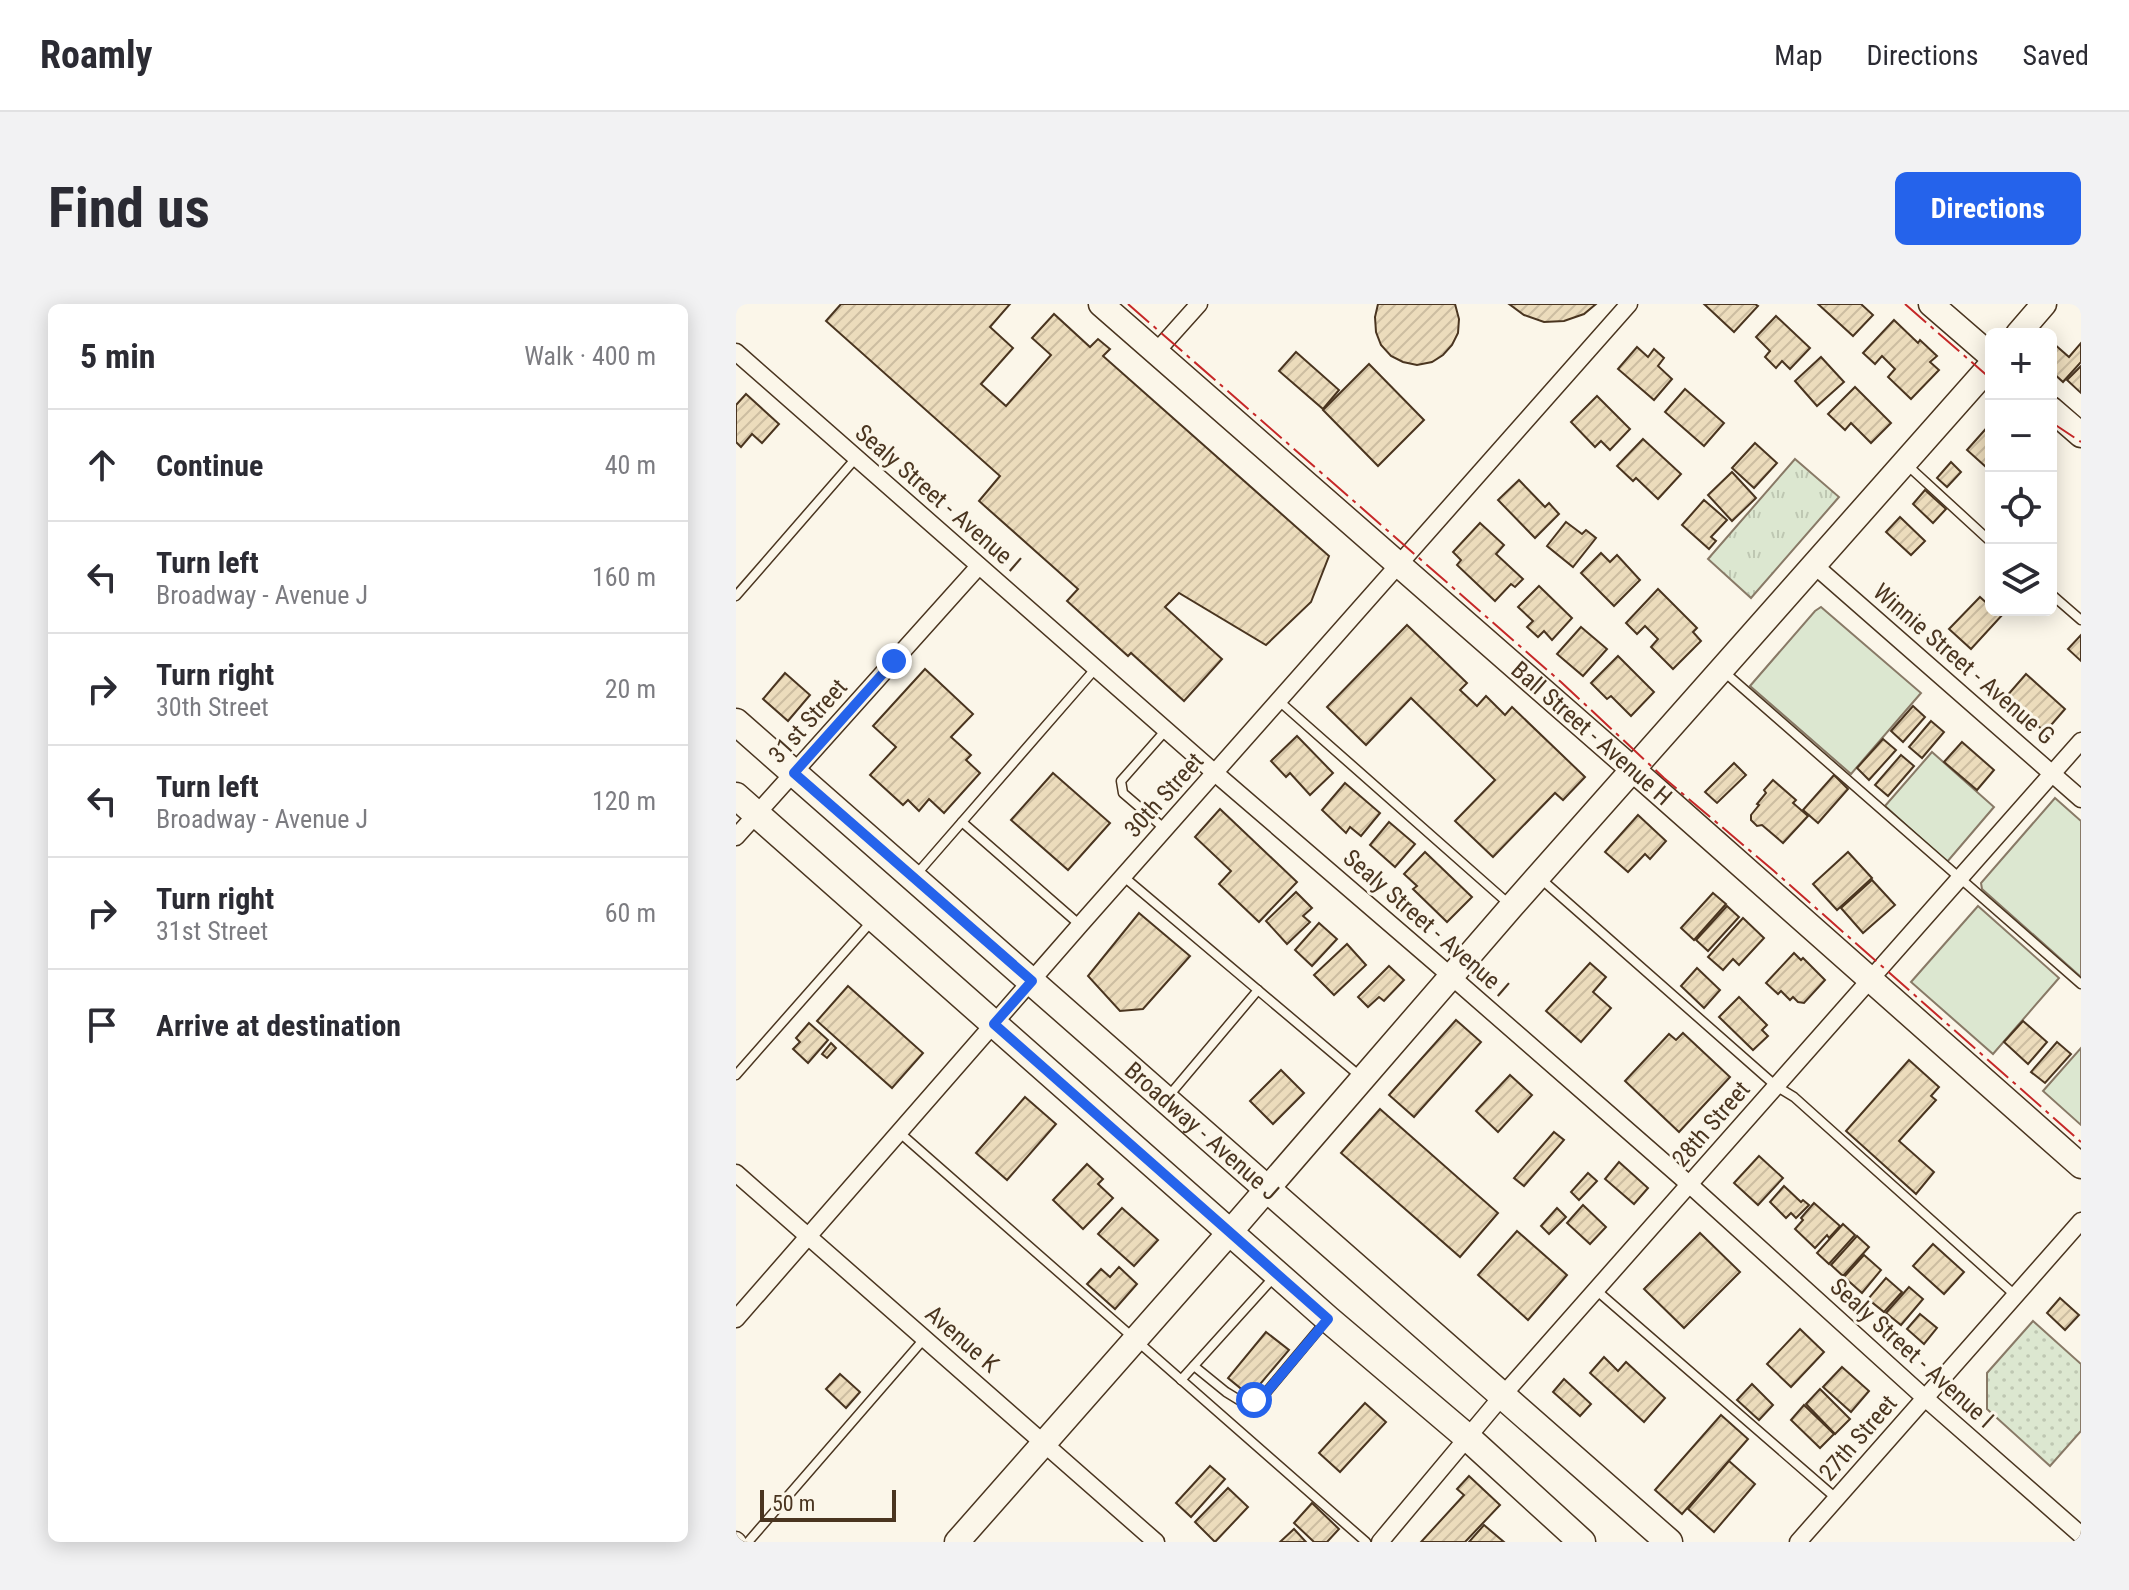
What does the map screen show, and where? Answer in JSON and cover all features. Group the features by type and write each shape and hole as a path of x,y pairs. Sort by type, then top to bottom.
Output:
{"main road":[{"name":"Ball Street - Avenue H","path":"1101,304 2081,1166"},
{"path":"1931,304 1985,351"},
{"path":"2023,328 2044,304"},
{"path":"957,1542 1512,906 1985,372"},
{"path":"2057,414 2081,435"},
{"name":"Broadway - Avenue J","path":"736,722 1669,1542"},
{"path":"736,796 1328,1319 1467,1437 1582,1542"}],"street":[{"path":"1156,352 1199,304"},
{"name":"30th Street","path":"736,1319 1629,304"},
{"name":"Sealy Street - Avenue I","path":"737,356 1690,1185 2081,1535"},
{"name":"Winnie Street - Avenue G","path":"1814,565 2081,799"},
{"name":"31st Street","path":"736,837 979,566"},
{"name":"28th Street","path":"1380,1542 1503,1395 2081,741"},
{"name":"Avenue K","path":"736,1173 1156,1542"},
{"name":"27th Street","path":"1798,1542 2081,1221"}],"lane":[{"path":"736,596 856,458"},
{"path":"1904,462 1985,536"},
{"path":"2057,599 2081,620"},
{"path":"914,877 1096,668"},
{"path":"1722,669 2081,984"},
{"path":"1279,701 1512,906"},
{"path":"1165,829 1123,793 1121,781 1166,730"},
{"path":"962,822 1080,925"},
{"path":"1124,877 1363,1079"},
{"path":"1538,877 1776,1086 1794,1097 2016,1295"},
{"path":"736,1075 874,918"},
{"path":"1166,1098 1258,990"},
{"path":"899,1132 1366,1542"},
{"path":"1181,1380 1277,1274"},
{"path":"1596,1290 1837,1499"},
{"path":"1194,1366 1244,1403 1254,1400 1264,1395 1328,1319"},
{"path":"748,1542 925,1339"}],"green space":[{"path":"1795,459 1839,497 1751,598 1708,559"},
{"path":"1821,607 1921,693 1851,774 1750,686"},
{"path":"1932,752 1994,807 1947,862 1885,806"},
{"path":"2055,798 2081,821 2081,977 1982,889 1981,883"},
{"path":"1978,906 2059,978 1993,1054 1911,982"},
{"path":"2081,1048 2081,1125 2043,1091"},
{"path":"2033,1321 2081,1364 2081,1431 2050,1466 1987,1409 1987,1373"}],"building":[{"path":"841,304 1010,304 990,327 1013,348 981,384 1006,406 1051,355 1032,338 1054,314 1090,347 1098,339 1110,349 1103,356 1329,556 1311,602 1266,645 1179,593 1165,607 1222,659 1184,701 1067,601 1078,589 979,501 1000,476 826,321"},
{"path":"1378,304 1455,304 1459,319 1458,333 1452,345 1432,362 1417,365 1403,362 1391,356 1381,345 1376,332"},
{"path":"1509,304 1596,304 1584,314 1564,321 1544,322 1524,315"},
{"path":"1704,304 1755,304 1758,306 1734,332"},
{"path":"1818,304 1861,304 1873,315 1853,336"},
{"path":"1776,316 1810,348 1790,369 1782,361 1776,368 1765,357 1770,351 1756,337"},
{"path":"1894,320 1937,356 1930,362 1939,370 1911,399 1888,377 1895,369 1882,356 1875,364 1863,353"},
{"path":"2081,343 2081,362 2063,382 2057,376 2057,346 2069,357"},
{"path":"1637,347 1648,357 1654,349 1664,358 1658,366 1672,379 1654,400 1618,369"},
{"path":"1296,352 1339,390 1323,409 1279,371"},
{"path":"1821,357 1844,382 1817,406 1795,381"},
{"path":"1369,364 1424,420 1378,466 1323,410"},
{"path":"2081,366 2081,393 2067,380"},
{"path":"1855,387 1891,423 1871,443 1851,423 1845,430 1828,414"},
{"path":"1685,389 1724,423 1704,446 1665,412"},
{"path":"746,394 779,424 762,443 752,434 741,447 736,442 736,405"},
{"path":"1597,396 1630,429 1610,450 1601,441 1595,447 1571,422"},
{"path":"1985,430 1985,466 1967,450"},
{"path":"1643,439 1681,474 1658,499 1636,478 1633,481 1617,466"},
{"path":"1755,443 1777,463 1754,488 1732,468"},
{"path":"1951,462 1961,472 1947,487 1937,478"},
{"path":"1732,472 1756,498 1732,521 1708,495"},
{"path":"1519,480 1545,507 1549,503 1559,514 1535,538 1498,500"},
{"path":"1925,490 1946,509 1933,523 1913,504"},
{"path":"1704,500 1727,520 1711,537 1716,541 1709,549 1682,525"},
{"path":"1900,517 1925,541 1911,555 1886,532"},
{"path":"1566,522 1582,534 1586,530 1596,538 1573,567 1547,546"},
{"path":"1480,523 1504,545 1496,554 1523,579 1515,587 1511,584 1495,601 1457,565 1461,560 1453,552"},
{"path":"1601,553 1610,562 1617,555 1640,580 1614,606 1581,573"},
{"path":"1539,586 1572,618 1552,640 1544,631 1538,637 1527,627 1533,621 1518,607"},
{"path":"1658,589 1697,628 1693,632 1701,641 1673,669 1651,647 1658,639 1645,626 1637,634 1626,623"},
{"path":"1980,597 1985,602 1985,616 2001,616 1971,649 1949,629"},
{"path":"1407,625 1467,683 1460,690 1477,706 1486,696 1505,715 1512,707 1585,777 1563,800 1555,793 1493,857 1455,821 1495,780 1411,698 1366,745 1327,707"},
{"path":"1581,627 1607,649 1583,676 1557,654"},
{"path":"2081,635 2081,661 2068,649"},
{"path":"1618,656 1654,692 1631,716 1611,696 1607,699 1591,683"},
{"path":"925,669 973,714 951,737 971,755 966,760 980,773 944,813 929,799 919,811 908,800 903,805 870,775 896,747 873,726"},
{"path":"785,673 810,695 788,721 763,699"},
{"path":"2026,674 2065,709 2045,732 2006,697"},
{"path":"1913,706 1925,717 1903,742 1891,731"},
{"path":"1931,721 1944,732 1922,758 1909,747"},
{"path":"1297,736 1333,773 1310,795 1290,773 1286,777 1271,761"},
{"path":"1883,739 1896,750 1869,780 1857,768"},
{"path":"1962,742 1994,770 1977,790 1944,762"},
{"path":"1901,755 1914,766 1888,796 1875,785"},
{"path":"1734,763 1746,775 1717,803 1705,792"},
{"path":"1053,773 1110,823 1068,870 1011,820"},
{"path":"1834,775 1848,789 1818,823 1803,810"},
{"path":"1773,780 1796,800 1793,803 1808,816 1783,843 1751,820 1757,804 1766,793 1764,790"},
{"path":"1345,783 1380,813 1361,836 1350,827 1346,833 1322,810"},
{"path":"1220,809 1297,882 1259,922 1219,884 1231,871 1195,837"},
{"path":"1638,815 1666,841 1650,859 1645,854 1628,872 1605,852"},
{"path":"1389,822 1415,844 1395,867 1370,845"},
{"path":"1425,852 1472,897 1447,922 1413,889 1417,886 1404,874"},
{"path":"1848,852 1872,878 1837,910 1813,884"},
{"path":"1872,880 1895,905 1863,933 1841,908"},
{"path":"1296,892 1312,908 1303,916 1310,922 1287,944 1266,921"},
{"path":"1713,893 1726,904 1694,940 1681,928"},
{"path":"1727,906 1739,917 1708,951 1696,940"},
{"path":"1139,913 1190,956 1143,1009 1120,1011 1088,976"},
{"path":"1743,918 1764,938 1739,965 1733,959 1723,970 1708,957"},
{"path":"1319,923 1337,939 1312,966 1295,950"},
{"path":"1347,944 1366,965 1334,995 1314,975"},
{"path":"1794,953 1825,980 1804,1003 1793,997 1790,1000 1781,991 1778,994 1766,983"},
{"path":"1590,963 1606,977 1593,992 1611,1008 1581,1042 1546,1011"},
{"path":"1389,966 1404,980 1384,1001 1379,997 1368,1007 1358,997"},
{"path":"1697,968 1720,990 1704,1008 1681,986"},
{"path":"848,986 923,1053 892,1088 817,1021"},
{"path":"1739,997 1767,1025 1762,1030 1768,1036 1753,1050 1719,1017"},
{"path":"1456,1020 1481,1042 1414,1117 1389,1095"},
{"path":"2023,1021 2047,1042 2028,1064 2004,1042"},
{"path":"809,1023 828,1040 808,1063 793,1049 800,1042 796,1038"},
{"path":"1683,1033 1730,1077 1679,1132 1625,1081 1669,1034 1676,1040"},
{"path":"2057,1042 2071,1054 2045,1083 2031,1072"},
{"path":"831,1043 836,1048 827,1058 822,1054"},
{"path":"1909,1060 1939,1087 1931,1096 1936,1100 1899,1141 1934,1172 1916,1194 1846,1131"},
{"path":"1281,1070 1304,1093 1273,1124 1250,1101"},
{"path":"1510,1075 1532,1095 1498,1132 1476,1111"},
{"path":"1025,1097 1056,1124 1007,1180 976,1153"},
{"path":"1380,1109 1498,1213 1460,1257 1341,1153"},
{"path":"1554,1132 1564,1140 1524,1186 1514,1178"},
{"path":"1759,1156 1783,1178 1758,1205 1734,1183"},
{"path":"1619,1162 1648,1188 1634,1204 1605,1179"},
{"path":"1087,1164 1103,1179 1098,1184 1113,1198 1083,1229 1053,1200"},
{"path":"1588,1173 1597,1181 1579,1200 1571,1192"},
{"path":"1784,1186 1801,1202 1803,1200 1809,1205 1796,1218 1791,1213 1786,1218 1770,1202"},
{"path":"1814,1203 1840,1226 1815,1248 1795,1229"},
{"path":"1583,1205 1606,1227 1590,1244 1567,1223"},
{"path":"1122,1208 1158,1240 1134,1266 1098,1234"},
{"path":"1557,1208 1566,1217 1549,1234 1541,1226"},
{"path":"1843,1224 1855,1235 1829,1264 1817,1253"},
{"path":"1517,1231 1567,1275 1528,1320 1478,1275"},
{"path":"1700,1233 1740,1272 1684,1328 1644,1289"},
{"path":"1857,1236 1869,1247 1843,1276 1831,1265"},
{"path":"1933,1244 1964,1272 1944,1294 1913,1266"},
{"path":"1864,1255 1881,1270 1862,1293 1844,1277"},
{"path":"1119,1267 1137,1284 1115,1309 1087,1284 1101,1269 1110,1277"},
{"path":"1886,1278 1902,1292 1884,1312 1868,1299"},
{"path":"1909,1287 1923,1299 1901,1325 1886,1313"},
{"path":"2060,1298 2079,1315 2065,1330 2047,1313"},
{"path":"1920,1314 1937,1328 1924,1344 1907,1329"},
{"path":"1800,1329 1824,1352 1791,1387 1767,1364"},
{"path":"1266,1332 1289,1350 1250,1396 1228,1378"},
{"path":"1604,1357 1618,1371 1626,1362 1665,1398 1644,1422 1590,1373"},
{"path":"1842,1367 1869,1391 1851,1412 1823,1387"},
{"path":"840,1374 860,1392 846,1408 826,1389"},
{"path":"1564,1379 1591,1404 1580,1416 1553,1392"},
{"path":"1752,1384 1773,1405 1759,1420 1737,1400"},
{"path":"1820,1389 1850,1419 1835,1434 1806,1404"},
{"path":"1365,1403 1386,1422 1340,1472 1319,1453"},
{"path":"1804,1405 1834,1434 1820,1448 1791,1420"},
{"path":"1721,1415 1748,1439 1682,1514 1655,1490"},
{"path":"1729,1461 1755,1484 1714,1532 1688,1509"},
{"path":"1210,1466 1225,1479 1191,1517 1176,1503"},
{"path":"1469,1476 1500,1505 1465,1542 1421,1542 1464,1495 1457,1489"},
{"path":"1228,1488 1248,1507 1215,1542 1195,1522"},
{"path":"1312,1503 1339,1529 1327,1542 1314,1542 1294,1523"},
{"path":"1484,1525 1504,1542 1469,1542"},
{"path":"1294,1529 1306,1542 1280,1542"}],"power":[{"path":"1128,304 2081,1142"},
{"path":"1905,304 1985,374"},
{"path":"2057,426 2081,442"}],"route":[{"path":"894,661 794,773 1032,981 994,1024 1328,1319 1264,1395 1254,1400"}]}
